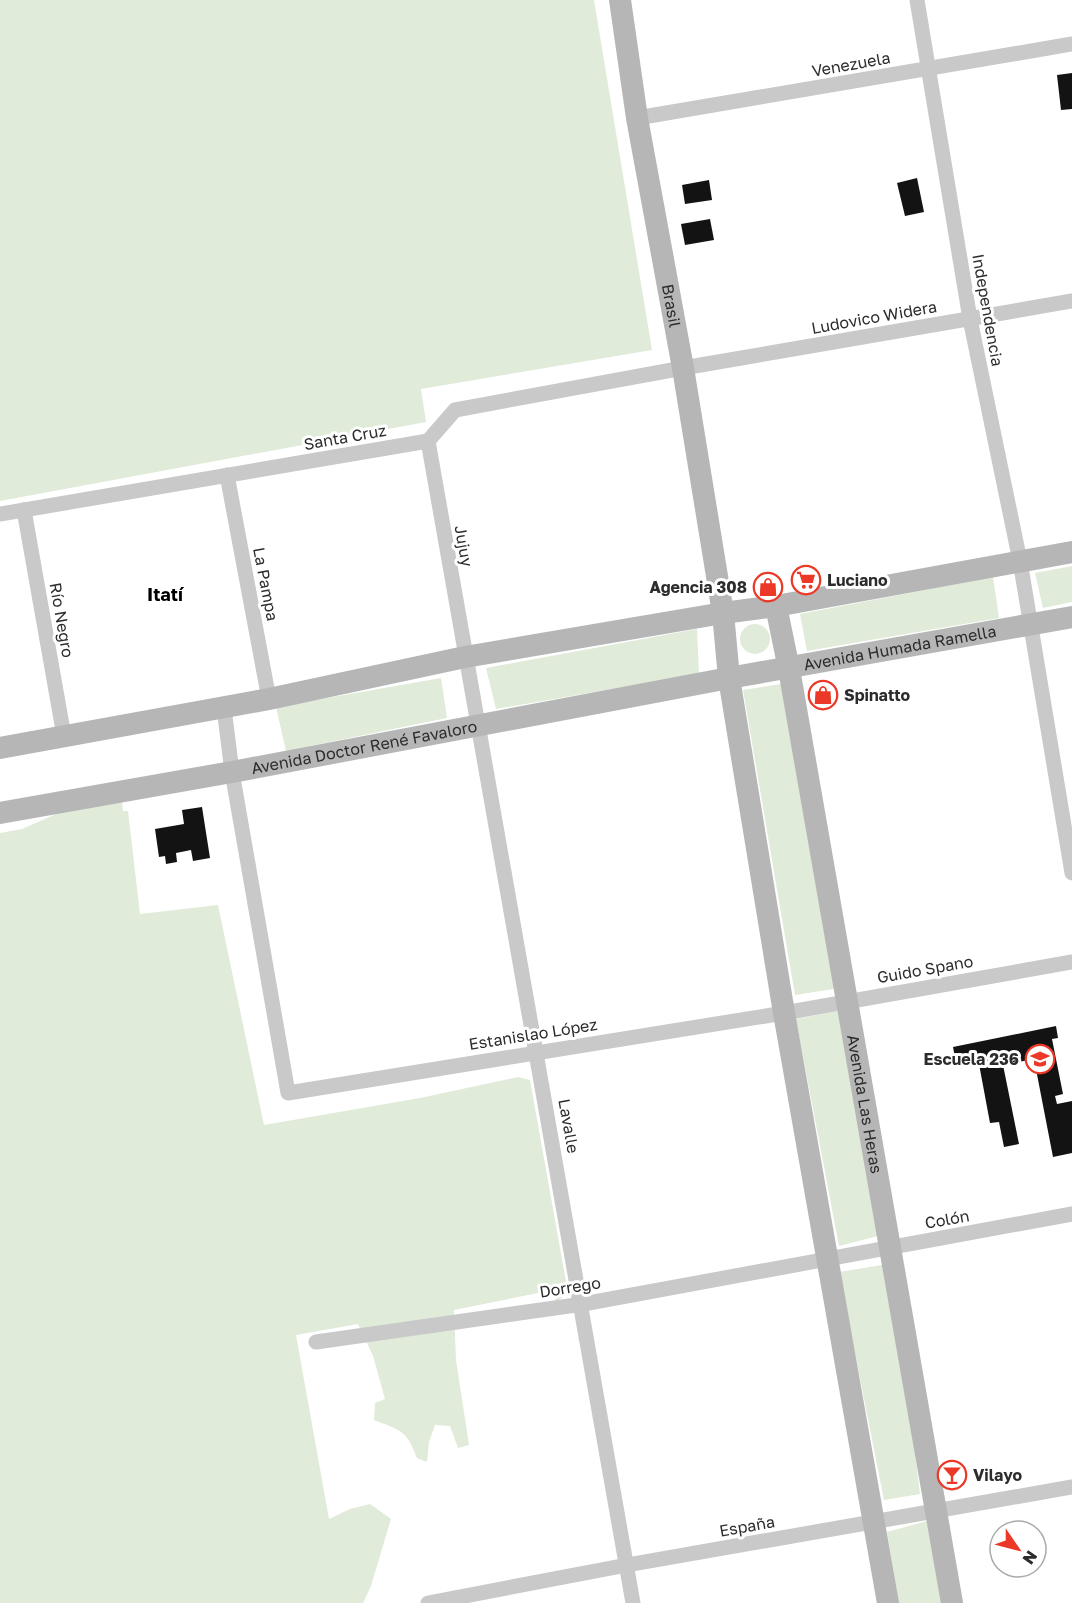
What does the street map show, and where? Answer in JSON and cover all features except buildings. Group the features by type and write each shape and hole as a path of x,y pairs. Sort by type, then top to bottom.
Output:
{"main road":[{"name":"Brasil","path":"620,0 637,118 683,368 723,613"},
{"path":"0,748 224,708 465,657 776,606 1072,552"},
{"name":"Avenida Las Heras","path":"776,606 789,669 951,1603"},
{"path":"723,613 729,678 784,1012 888,1603"},
{"name":"Avenida Humada Ramella","path":"729,678 1072,617"},
{"name":"Avenida Doctor René Favaloro","path":"0,813 232,772 729,678"}],"street":[{"name":"Independencia","path":"917,0 970,319 1020,561 1072,873"},
{"name":"Venezuela","path":"637,118 1072,44"},
{"name":"Ludovico Widera","path":"683,368 1072,301"},
{"path":"428,441 455,410 683,368"},
{"name":"Santa Cruz","path":"0,514 428,441"},
{"name":"Jujuy","path":"428,441 465,657"},
{"name":"La Pampa","path":"227,475 269,699"},
{"name":"Río Negro","path":"24,510 64,736"},
{"name":"Lavalle","path":"465,657 583,1304 633,1603"},
{"path":"224,708 232,772"},
{"name":"Estanislao López","path":"232,772 288,1093 784,1012"},
{"name":"Guido Spano","path":"784,1012 1072,962"},
{"name":"Colón","path":"828,1259 1072,1214"},
{"name":"Dorrego","path":"316,1342 583,1304 828,1259"},
{"name":"España","path":"428,1603 627,1565 1072,1486"},
{"path":"511,1587 514,1603"}],"green space":[{"path":"0,0 594,0 652,350 421,389 426,422 0,501"},
{"path":"1072,566 1072,602 1043,608 1035,573"},
{"path":"993,577 999,618 807,651 800,614"},
{"path":"755,624 766,628 770,639 766,650 755,654 744,650 740,639 744,628"},
{"path":"697,629 699,674 496,709 486,668"},
{"path":"441,678 447,718 286,751 276,707"},
{"path":"781,684 834,989 795,995 743,690"},
{"path":"122,802 123,811 128,811 140,914 218,905 264,1125 420,1098 518,1077 530,1080 568,1293 556,1302 553,1290 454,1310 456,1360 469,1445 458,1448 450,1426 435,1425 429,1442 427,1462 417,1458 402,1432 374,1420 375,1403 385,1399 373,1356 358,1324 296,1335 329,1519 350,1509 370,1504 391,1519 371,1586 363,1603 0,1603 0,833 22,829 63,811"},
{"path":"839,1011 878,1236 839,1246 796,1019"},
{"path":"892,1265 920,1494 884,1500 839,1272"},
{"path":"927,1521 942,1603 899,1603 887,1532"}],"place":[{"name":"Luciano","path":"806,580"},
{"name":"Agencia 308","path":"768,587"},
{"name":"Spinatto","path":"823,695"},
{"name":"Escuela 236","path":"1040,1059"},
{"name":"Vilayo","path":"952,1475"}],"district":[{"name":"Itatí","path":"165,595"}]}
